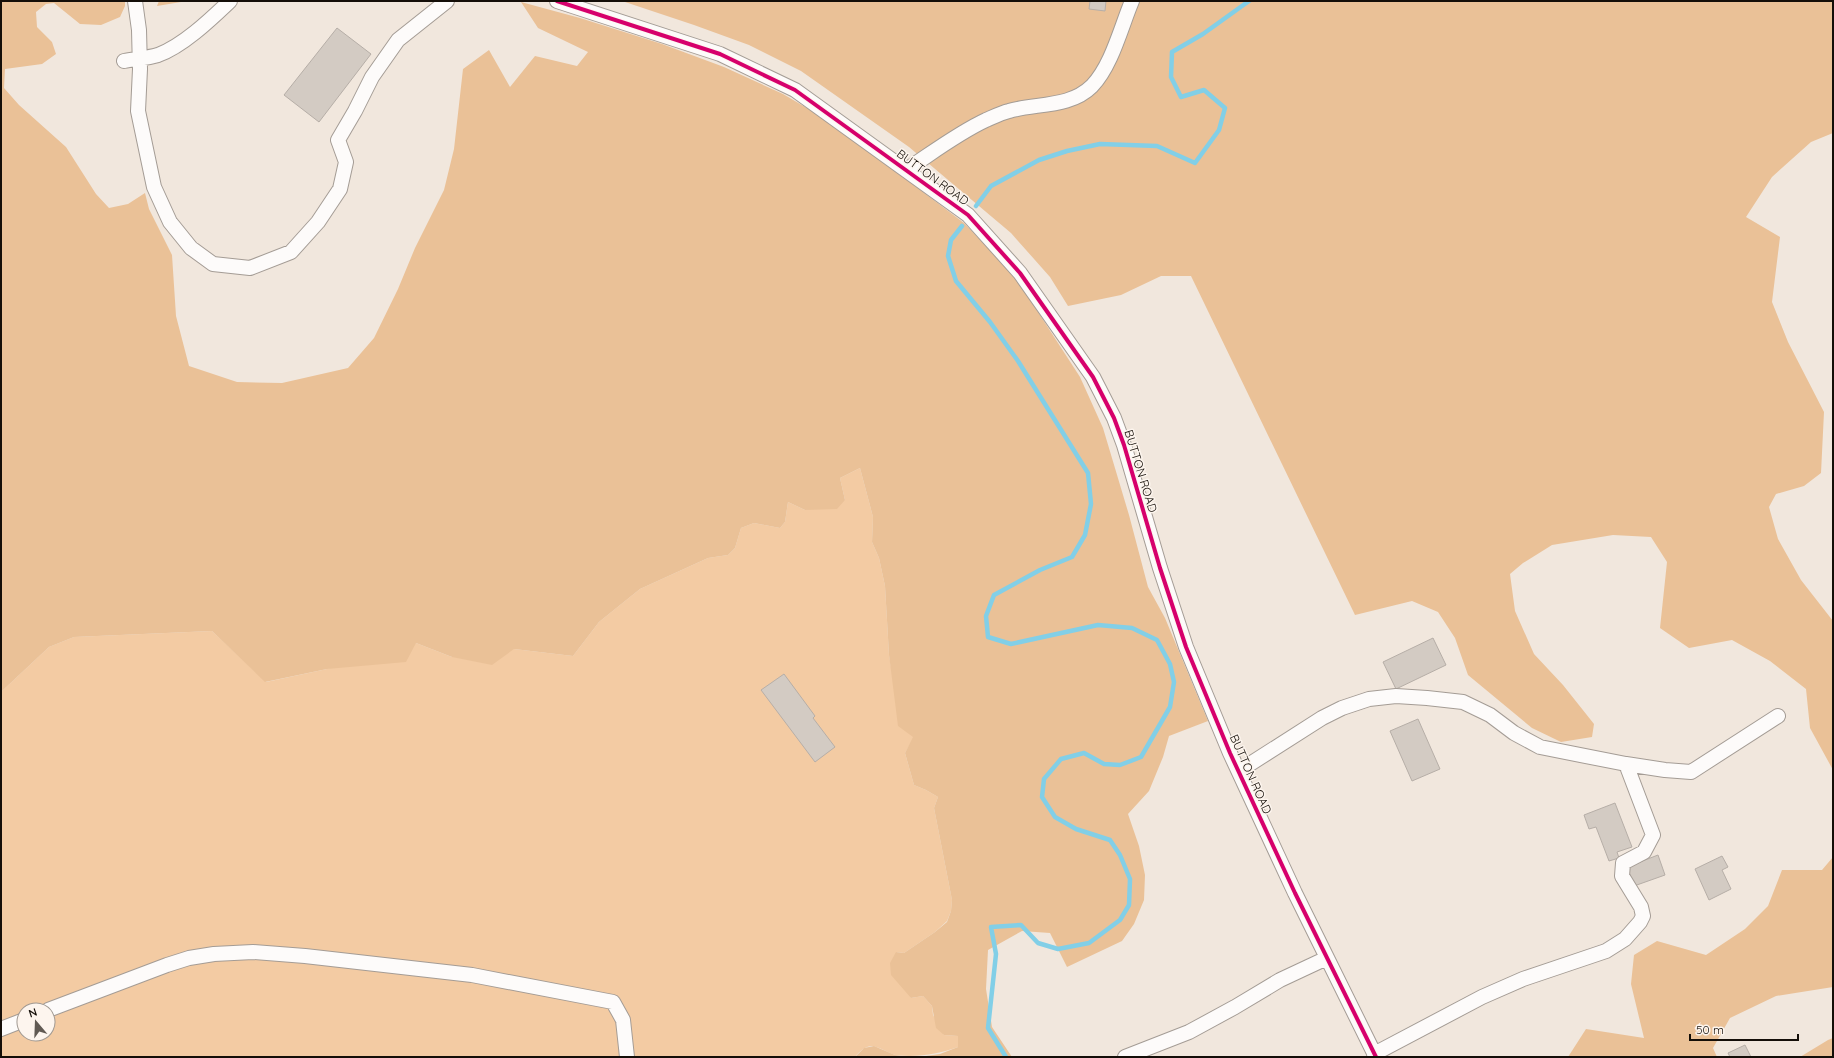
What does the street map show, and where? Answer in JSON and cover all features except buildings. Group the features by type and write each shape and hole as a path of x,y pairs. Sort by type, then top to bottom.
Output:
{"street":[{"path":"135,1 139,30 140,58 138,111 154,187 170,222 190,248 213,264 250,268 291,252 318,222 340,189 346,162 338,140 372,77 398,40 447,1"},
{"path":"124,61 158,55 180,43 210,21 230,1"},
{"name":"BUTTON ROAD","path":"557,1 720,54 795,90 968,215 1020,273 1093,377 1114,418 1124,445 1160,568 1186,646 1238,771 1375,1056"},
{"path":"906,170 986,120 1009,111 1058,103 1078,96 1092,86 1105,69 1132,1"},
{"path":"1238,771 1322,718 1342,708 1369,699 1396,696 1463,702 1490,715 1514,733 1540,747 1626,764 1691,772 1778,716"},
{"path":"1375,1056 1482,997 1523,979 1606,951 1625,939 1640,922 1643,916 1641,907 1622,876 1623,862 1644,852 1653,835 1626,764"},
{"path":"56,1007 152,970 190,958 214,954 253,952 472,975 613,1002 624,1020 627,1057"},
{"path":"1125,1057 1189,1032 1280,980 1327,958"},
{"path":"1,1029 16,1023"}],"shaded area":[{"path":"1,1 125,1 125,6 120,17 101,25 80,24 54,3 46,4 36,12 37,27 52,42 56,54 42,64 5,69 4,88 19,105 66,147 96,194 109,208 128,204 145,193 149,209 172,255 176,316 189,366 237,382 282,383 348,368 374,338 398,289 415,248 444,190 454,149 463,69 489,50 510,87 535,56 577,66 588,52 538,28 521,2 580,18 662,44 724,67 783,94 829,121 964,223 1014,275 1080,377 1103,428 1129,515 1148,587 1165,618 1208,721 1169,736 1163,757 1149,791 1128,814 1139,846 1145,875 1144,900 1134,924 1122,941 1067,967 1050,933 1022,931 988,950 986,989 992,1027 1012,1057 919,1057 940,1054 958,1047 958,1036 944,1035 936,1028 932,1006 923,996 911,998 891,975 890,963 896,952 904,953 947,922 951,911 952,900 934,808 938,797 914,785 905,753 913,737 898,726 889,655 885,586 879,558 872,542 873,517 860,468 840,478 845,500 837,509 805,510 788,502 785,522 780,528 754,523 741,528 735,548 728,555 708,558 640,589 599,622 573,656 514,649 492,665 452,657 416,643 406,662 327,669 265,682 212,631 74,637 49,647 1,692"},
{"path":"159,1 187,1 157,6"},
{"path":"622,1 1833,1 1833,133 1811,142 1772,177 1746,217 1780,237 1772,302 1788,342 1824,412 1821,473 1804,486 1776,494 1769,507 1778,539 1801,580 1833,621 1833,770 1810,728 1806,689 1770,661 1732,640 1689,648 1660,628 1667,562 1651,537 1613,535 1552,545 1523,563 1510,574 1515,611 1534,654 1563,685 1594,724 1592,737 1561,742 1532,728 1468,675 1455,638 1438,612 1412,601 1355,615 1191,276 1161,276 1121,295 1068,306 1050,277 1011,233 909,147 801,71 749,45"},
{"path":"860,468 873,517 872,542 879,558 885,586 889,655 894,685 914,737 905,753 914,785 938,797 934,808 952,900 951,911 947,921 935,932 904,953 896,952 911,998 923,996 932,1006 933,1015 944,1035 958,1036 958,1047 943,1052 919,1056 903,1056 895,1055 877,1047 869,1046 863,1049 855,1057 1,1057 1,692 49,647 74,637 212,631 266,682 327,669 416,643 452,657 514,649 573,656 599,622 640,589 708,558 728,555 735,548 741,528 754,523 780,528 785,522 788,502 805,510 845,500 840,478"},
{"path":"1833,857 1833,987 1776,996 1730,1018 1713,1048 1717,1057 1568,1057 1586,1029 1644,1038 1631,984 1634,955 1657,941 1706,955 1745,929 1768,906 1782,870 1822,870"},
{"path":"1833,1038 1833,1057 1800,1057 1828,1040"},
{"path":"874,1046 895,1055 909,1057 855,1057 864,1048"}],"waterway":[{"path":"976,206 991,186 1039,160 1067,151 1100,144 1157,146 1195,163 1219,130 1225,108 1204,90 1181,97 1171,77 1172,52 1203,34 1249,1"},
{"path":"962,226 951,240 948,256 956,281 990,322 1018,361 1088,473 1091,504 1085,535 1072,557 1040,570 994,595 986,616 988,637 1011,644 1098,625 1132,628 1157,640 1170,664 1174,682 1170,707 1141,757 1120,765 1104,764 1084,753 1061,759 1044,779 1042,797 1055,817 1076,829 1110,840 1120,855 1130,879 1129,905 1120,920 1089,943 1058,949 1038,943 1021,925 991,927 996,954 988,1028 1006,1057"}],"cycle path":[{"path":"557,1 720,54 795,90 968,215 1020,273 1093,377 1114,418 1124,445 1160,568 1186,647 1230,753 1295,893 1376,1057"}]}
